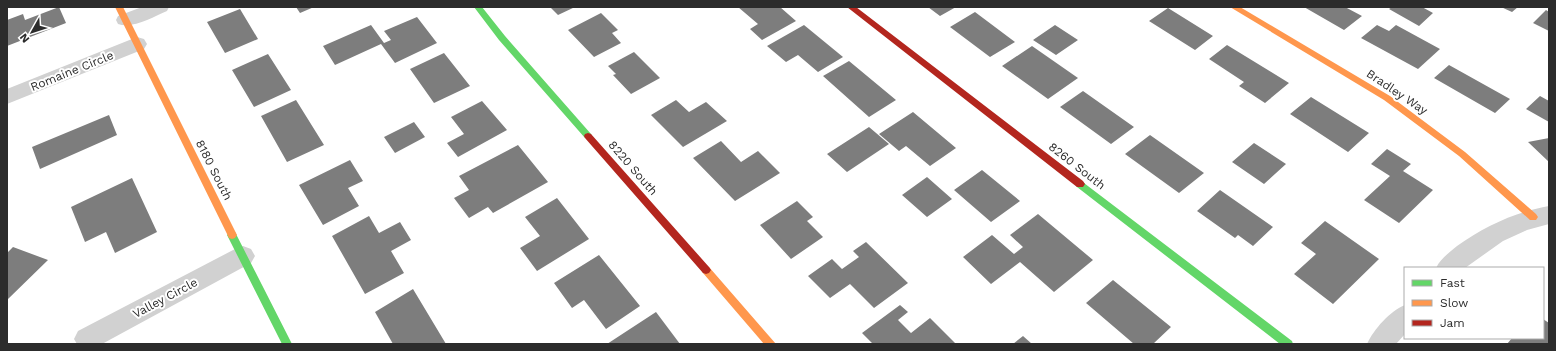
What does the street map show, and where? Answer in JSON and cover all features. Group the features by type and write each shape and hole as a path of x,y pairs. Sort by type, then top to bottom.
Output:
{"street":[{"path":"122,14 160,7"},
{"name":"8220 South","path":"478,7 502,38 771,344"},
{"name":"8260 South","path":"851,7 1288,344"},
{"name":"Bradley Way","path":"1234,7 1387,98 1541,216"},
{"name":"8180 South","path":"122,14 287,344"},
{"name":"Romaine Circle","path":"7,97 137,44"},
{"path":"1449,267 1463,254 1484,240 1508,227 1541,216"},
{"name":"Valley Circle","path":"87,339 243,256"},
{"path":"1380,344 1404,317"}],"building":[{"path":"59,7 66,23 7,46 7,20 23,14 25,20"},
{"path":"296,7 314,7 300,13"},
{"path":"550,7 575,7 558,15"},
{"path":"738,7 780,7 796,21 762,40 750,29 758,24"},
{"path":"928,7 956,7 940,16"},
{"path":"1304,7 1345,7 1362,16 1344,30"},
{"path":"1392,7 1422,7 1433,13 1419,26 1389,9"},
{"path":"1501,7 1518,7 1512,12"},
{"path":"1168,8 1213,36 1195,50 1149,21"},
{"path":"240,9 258,39 225,53 207,22"},
{"path":"1546,10 1549,12 1549,31 1533,23"},
{"path":"975,12 1015,42 990,57 950,27"},
{"path":"601,13 618,30 612,33 621,43 594,57 568,30"},
{"path":"417,17 437,43 395,63 381,44 335,65 323,46 371,25 384,43 391,40 384,31"},
{"path":"804,25 843,57 818,72 798,55 786,62 767,46"},
{"path":"1055,25 1078,40 1056,55 1033,40"},
{"path":"1377,25 1389,31 1396,25 1440,49 1418,69 1361,38"},
{"path":"1227,45 1289,83 1265,103 1239,86 1244,82 1209,59"},
{"path":"1032,46 1078,78 1048,99 1002,66"},
{"path":"634,52 660,78 631,94 613,75 616,74 608,66"},
{"path":"444,53 470,86 434,103 410,69"},
{"path":"268,54 291,90 254,107 232,70"},
{"path":"849,61 896,100 869,117 823,76"},
{"path":"1449,65 1510,99 1495,113 1434,78"},
{"path":"1083,91 1134,127 1111,144 1060,107"},
{"path":"1540,96 1549,101 1549,122 1526,109"},
{"path":"1311,97 1369,133 1348,152 1290,114"},
{"path":"296,100 324,145 287,162 261,116"},
{"path":"676,100 689,112 706,102 727,121 683,147 651,115"},
{"path":"482,101 507,130 458,157 447,143 464,134 451,117"},
{"path":"913,112 956,148 930,166 906,146 899,151 879,134"},
{"path":"109,115 117,135 40,169 32,147"},
{"path":"414,122 425,137 395,153 384,137"},
{"path":"869,127 889,144 847,172 827,154"},
{"path":"1150,135 1204,173 1179,193 1125,154"},
{"path":"1549,138 1549,162 1528,142"},
{"path":"721,141 741,162 758,151 780,173 735,201 693,158"},
{"path":"1254,143 1286,164 1264,184 1232,162"},
{"path":"518,145 548,182 493,213 488,207 469,218 454,198 469,190 459,176"},
{"path":"1387,149 1411,164 1403,171 1433,190 1399,223 1364,200 1390,176 1371,164"},
{"path":"350,160 363,181 348,188 359,206 323,225 299,185"},
{"path":"982,170 1020,201 991,222 954,190"},
{"path":"927,177 952,199 927,217 902,195"},
{"path":"132,178 157,232 115,253 106,232 85,242 71,207"},
{"path":"1220,190 1273,227 1253,246 1238,235 1235,238 1197,211"},
{"path":"557,198 589,239 537,271 520,248 540,236 525,217"},
{"path":"797,201 813,217 807,221 823,237 791,259 760,225"},
{"path":"1038,214 1093,260 1054,292 1020,262 991,284 963,257 992,235 1014,254 1023,247 1010,235"},
{"path":"369,216 379,233 400,222 411,240 391,251 404,273 365,294 332,236"},
{"path":"1325,221 1379,259 1333,304 1294,274 1316,254 1301,243"},
{"path":"866,242 908,283 874,308 850,284 830,298 808,276 832,259 842,269 859,257 853,251"},
{"path":"13,247 48,260 7,300 7,253"},
{"path":"599,255 640,306 606,329 584,300 572,308 554,283"},
{"path":"1113,280 1171,327 1153,344 1134,344 1086,303"},
{"path":"413,289 446,344 393,344 375,312"},
{"path":"900,305 908,312 898,320 911,333 930,318 956,344 873,344 862,333"},
{"path":"656,312 680,344 607,344"},
{"path":"1544,320 1549,323 1549,344 1507,344 1511,339 1544,339"},
{"path":"1023,336 1032,344 1013,344"}],"traffic: fast":[{"path":"478,7 502,38 588,136"},
{"path":"1080,184 1288,344"},
{"path":"232,235 287,344"}],"traffic: slow":[{"path":"119,7 232,235"},
{"path":"1234,7 1387,98 1462,154 1533,217"},
{"path":"706,270 771,344"}],"traffic: jam":[{"path":"851,7 1080,184"},
{"path":"588,136 706,270"}]}
